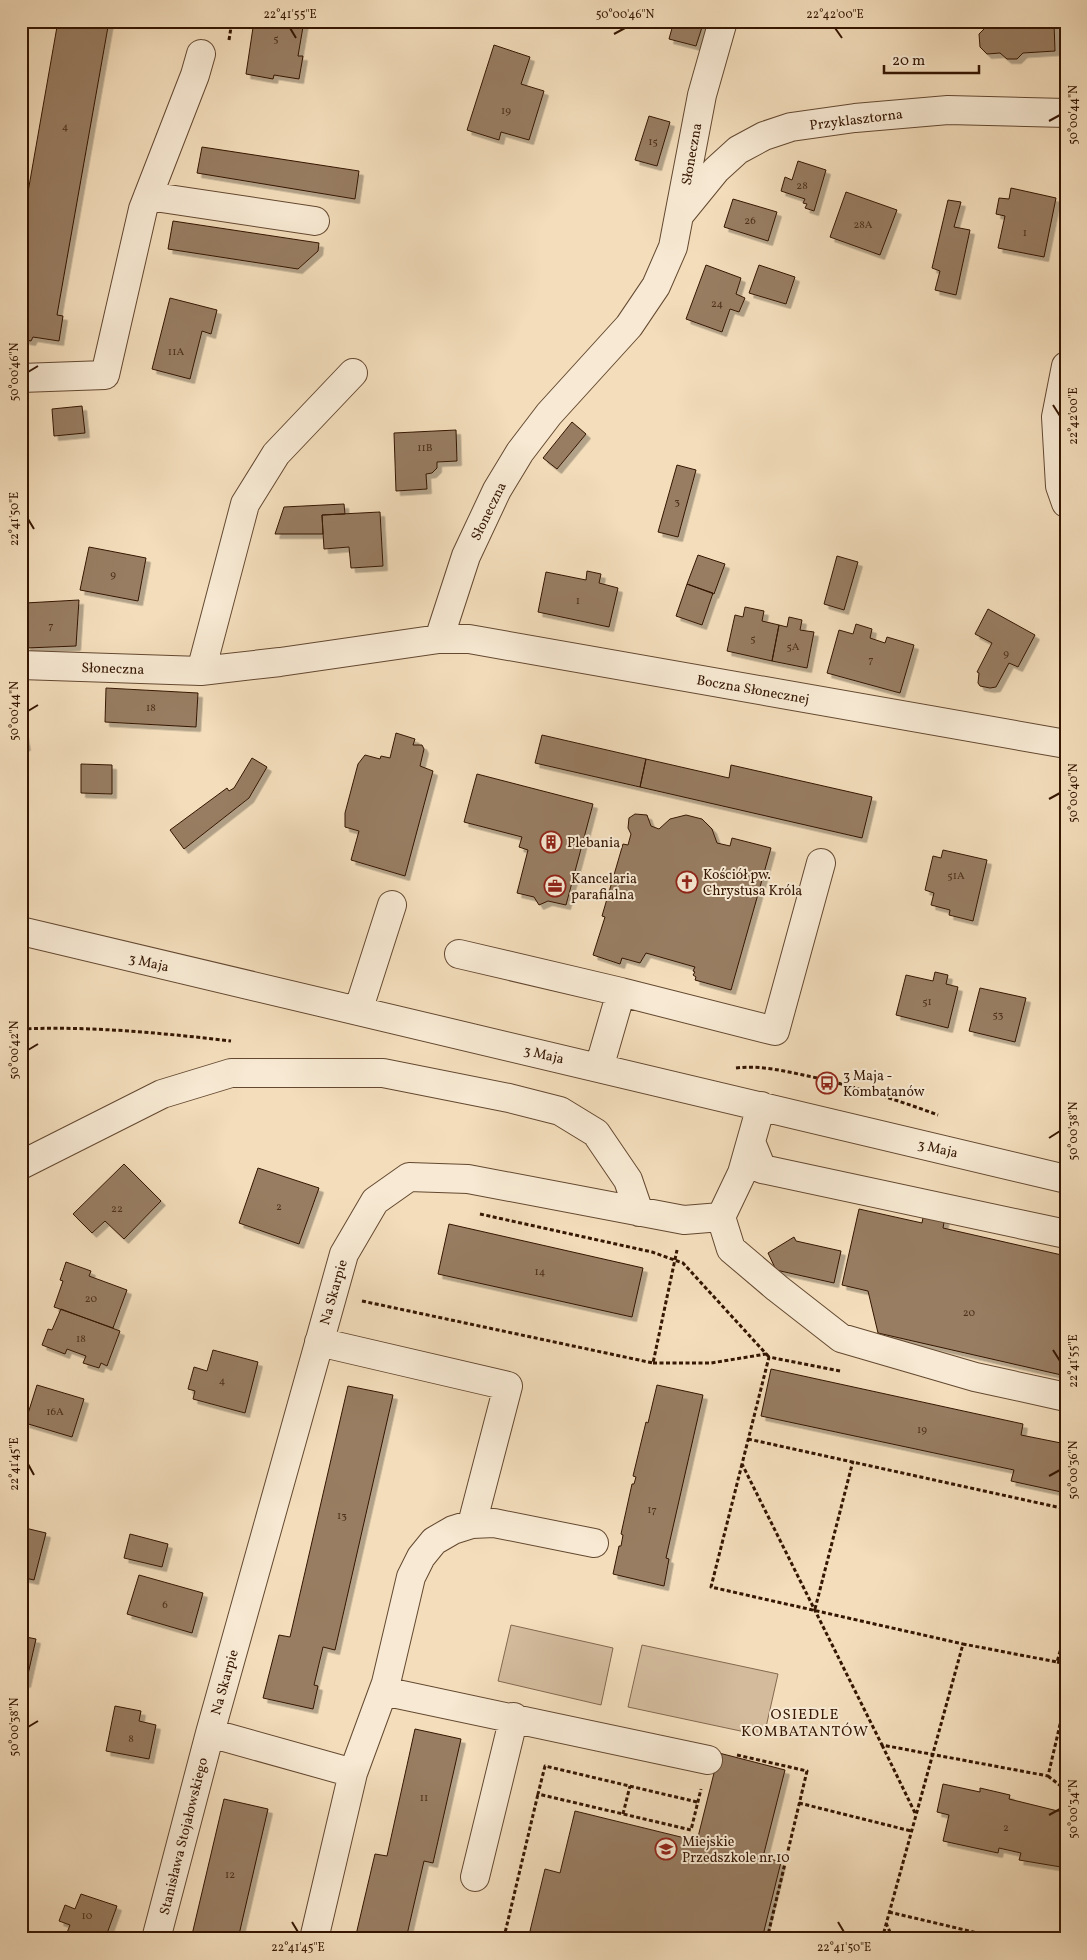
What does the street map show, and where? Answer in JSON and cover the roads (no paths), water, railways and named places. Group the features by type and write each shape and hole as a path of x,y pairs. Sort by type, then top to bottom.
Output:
{"street":[{"name":"Słoneczna","path":"21,666 201,671 280,662 439,639 466,556 497,490 520,452 549,414 629,326 656,286 673,247 702,95 723,21"},
{"path":"21,378 105,375 143,209 195,76 201,54"},
{"name":"Przyklasztorna","path":"680,214 716,170 738,150 764,136 791,127 855,118 948,110 1066,113"},
{"path":"148,196 315,221"},
{"path":"1066,366 1056,417 1060,486 1066,503"},
{"path":"201,671 245,504 276,454 353,373"},
{"name":"Boczna Słonecznej","path":"439,639 469,638 1066,744"},
{"path":"458,954 776,1031 821,863"},
{"path":"358,1011 392,905"},
{"name":"3 Maja","path":"21,931 1066,1179"},
{"path":"599,1068 621,992"},
{"path":"21,1165 162,1094 231,1073 383,1073 509,1098 560,1112 596,1132 628,1180 640,1212"},
{"path":"761,1106 742,1173 720,1217 731,1249 841,1338 975,1377 1066,1397"},
{"path":"751,1142 762,1169 1066,1234"},
{"name":"Na Skarpie","path":"210,1733 344,1254 375,1201 409,1177 468,1179 684,1220 720,1217"},
{"path":"319,1342 508,1386 472,1524"},
{"path":"314,1939 353,1772 383,1691 411,1577 421,1557 434,1541 453,1530 472,1524 494,1523 594,1544"},
{"path":"383,1691 708,1760"},
{"path":"475,1877 514,1718"},
{"path":"210,1733 353,1772"},
{"name":"Stanisława Stojałowskiego","path":"156,1939 210,1733"}],"place":[{"name":"Plebania","path":"551,842"},
{"name":"Kościół pw. Chrystusa Króla","path":"687,882"},
{"name":"Kancelaria parafialna","path":"555,886"},
{"name":"3 Maja - Kombatanów","path":"827,1083"},
{"name":"Miejskie Przedszkole nr 10","path":"666,1849"}],"district":[{"name":"OSIEDLE KOMBATANTÓW","path":"805,1722"}]}
